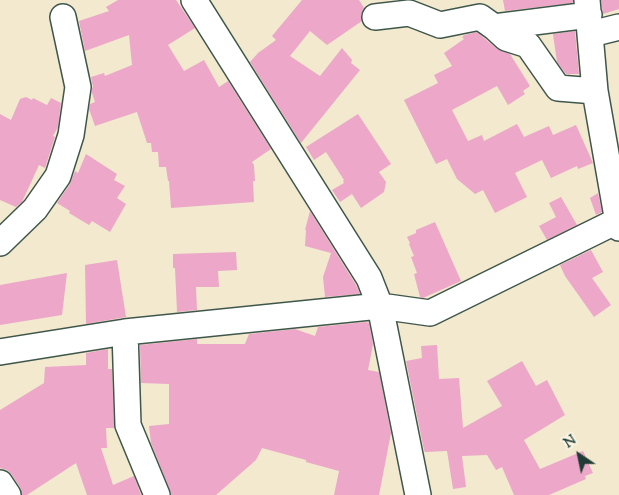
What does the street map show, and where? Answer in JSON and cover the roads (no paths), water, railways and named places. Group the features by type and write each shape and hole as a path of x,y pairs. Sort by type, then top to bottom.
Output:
{"street":[{"path":"194,0 369,278 380,306 418,495"},
{"path":"376,16 409,13 440,25 480,17 506,38 528,45 558,88 595,91"},
{"path":"0,352 125,332 380,306 430,313 619,223 595,91 589,16"},
{"path":"494,27 589,16 619,27"},
{"path":"0,243 35,209 58,176 71,135 78,87 63,17"},
{"path":"125,332 128,425 157,495"},
{"path":"0,483 8,495"}]}
